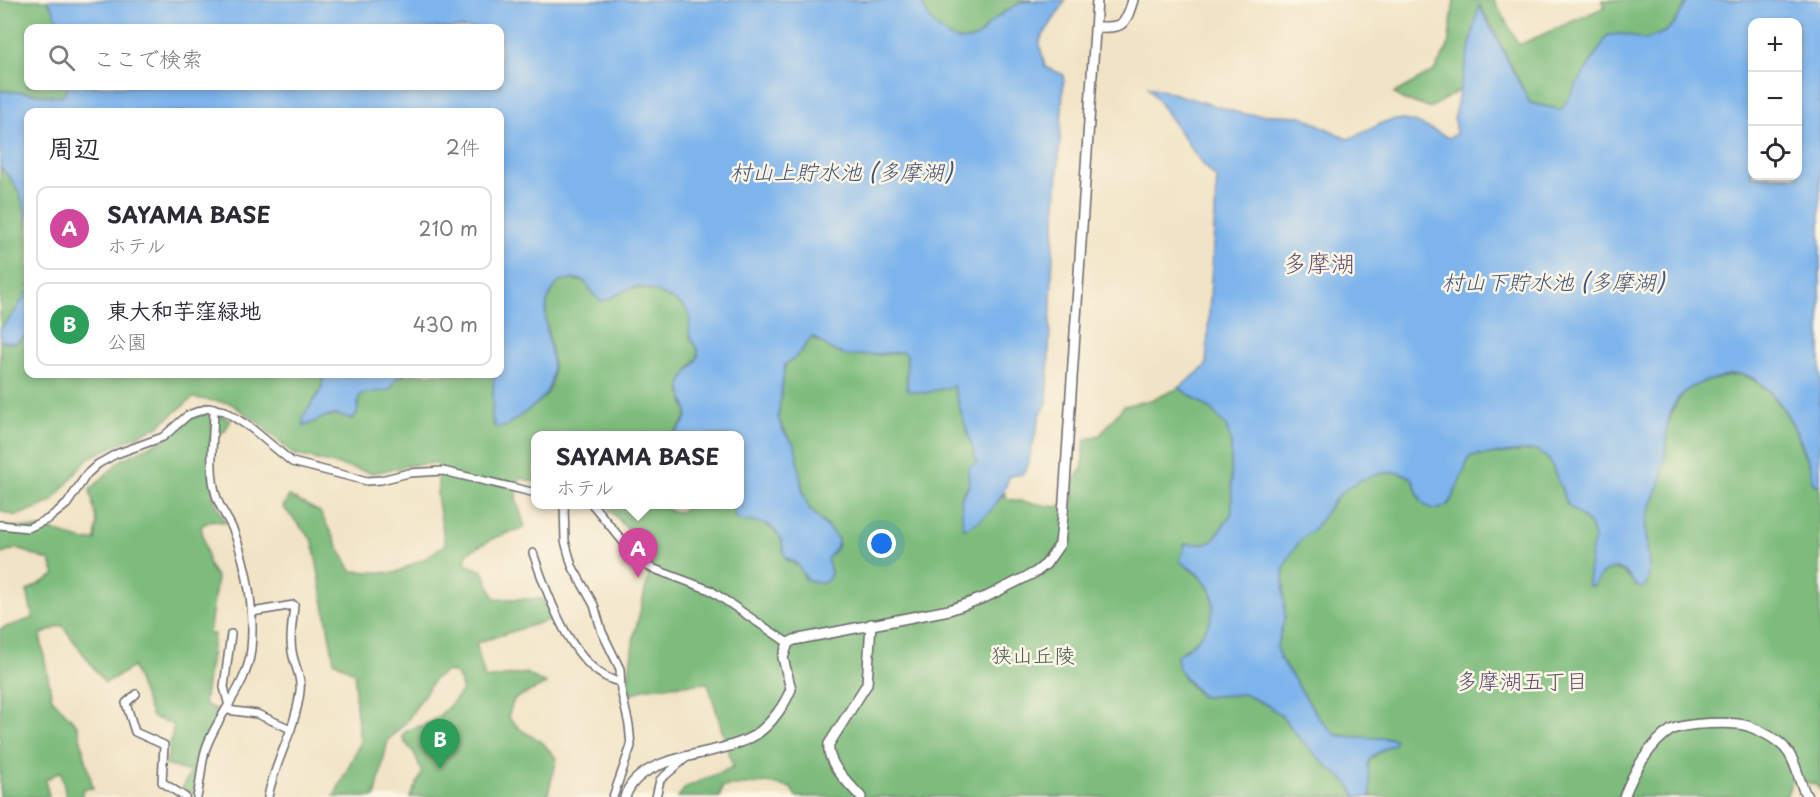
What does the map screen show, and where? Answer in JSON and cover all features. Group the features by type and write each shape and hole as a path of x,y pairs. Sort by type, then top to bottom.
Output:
{"street":[{"path":"625,797 629,786 638,777 672,761 749,739 769,724 791,689 783,658 788,644 794,640 949,610 986,597 1041,568 1052,558 1060,544 1063,515 1097,0"},
{"path":"1096,27 1123,25 1133,0"},
{"path":"0,525 28,528 48,519 67,504 87,474 98,464 116,454 164,436 194,411 214,408 225,411 251,428 292,462 368,480 409,473 443,471 531,492"},
{"path":"197,797 206,748 249,664 251,648 252,612 241,552 231,525 215,494 214,408"},
{"path":"564,509 565,541 572,566 594,605 605,640 618,661 629,725 631,746 613,797"},
{"path":"596,509 640,562 710,590 788,644"},
{"path":"533,553 562,627 587,661 608,678 620,682"},
{"path":"252,612 294,605 291,649 300,676 300,689 291,729 274,771 268,797"},
{"path":"861,797 834,765 828,750 829,744 867,684 871,624"},
{"path":"228,708 224,687 231,634"},
{"path":"136,694 126,704 135,732 164,745 162,782 185,797"},
{"path":"228,708 257,714 291,729"},
{"path":"1624,797 1634,771 1642,759 1671,731 1689,725 1743,725 1773,738 1788,752 1804,796"},
{"path":"656,797 660,780 687,757"}],"green space":[{"path":"0,0 47,0 59,24 24,24 24,90 66,90 65,93 60,96 48,96 0,91"},
{"path":"921,0 1033,0 1009,10 993,21 978,37 966,41 949,37 941,31 928,16"},
{"path":"1454,0 1494,0 1519,45 1605,7 1602,0 1688,0 1674,24 1665,32 1645,40 1623,34 1608,35 1562,110 1530,103 1480,6 1460,90 1430,108 1402,99 1394,93 1434,71 1448,47"},
{"path":"0,167 17,188 24,205 24,300 0,329"},
{"path":"560,281 588,282 593,293 601,301 634,288 651,290 670,297 688,312 690,336 698,347 698,357 689,369 683,402 687,410 686,418 676,431 531,431 531,481 520,478 516,499 525,527 494,538 467,553 465,564 483,571 495,599 542,599 552,619 476,643 485,679 526,673 546,684 514,699 508,717 521,730 542,742 557,759 547,797 410,797 422,773 415,754 403,740 403,734 410,729 433,721 461,692 462,688 457,674 447,671 435,678 407,721 388,740 375,797 334,797 360,743 355,673 334,661 313,541 283,507 289,496 320,512 351,571 395,573 426,558 445,544 437,495 439,469 437,463 372,473 293,454 259,423 230,403 193,398 158,426 88,458 52,502 16,516 0,511 0,341 8,343 24,338 24,378 323,378 321,390 311,404 303,425 305,426 327,416 337,415 352,419 357,414 359,396 365,392 389,390 397,378 494,378 493,424 504,427 542,399 552,382 552,353 546,324 546,309 550,295"},
{"name":"狭山丘陵","path":"811,337 824,344 878,355 904,352 907,355 907,388 953,385 977,462 968,468 969,486 962,494 987,514 1005,493 1007,499 1056,507 1073,502 1075,482 1079,471 1082,471 1085,440 1100,435 1124,406 1151,400 1179,388 1211,409 1226,426 1231,441 1232,513 1212,542 1185,544 1187,567 1197,575 1211,593 1213,611 1205,631 1177,656 1182,674 1202,697 1244,694 1267,705 1281,715 1303,742 1348,783 1357,797 796,797 791,788 767,783 722,787 720,797 678,797 686,787 733,767 708,683 646,688 626,697 634,636 653,559 609,509 669,509 669,511 679,512 684,509 733,509 734,516 761,521 776,532 782,540 786,559 801,568 805,579 819,583 831,572 827,559 839,545 827,526 809,508 805,500 790,441 778,418 785,364 794,359"},
{"path":"1741,374 1757,382 1781,406 1798,436 1817,485 1820,485 1820,790 1816,785 1793,778 1786,797 1371,797 1368,764 1376,755 1394,744 1392,738 1358,738 1335,734 1319,718 1280,658 1277,646 1285,617 1283,572 1286,563 1298,543 1315,528 1336,498 1347,488 1364,479 1384,473 1394,473 1412,478 1420,500 1448,505 1470,456 1536,450 1551,463 1568,505 1590,524 1594,540 1594,585 1604,572 1615,569 1626,574 1636,586 1649,576 1646,521 1661,479 1666,428 1676,403 1688,388 1705,381"},
{"path":"208,412 212,417 210,469 214,499 226,523 212,520 201,526 209,566 217,578 209,634 214,634 204,704 222,712 203,746 193,796 181,790 191,772 166,765 174,725 152,717 133,667 105,683 62,625 40,635 52,699 77,725 93,788 82,789 82,797 66,797 61,771 45,780 49,797 0,797 0,629 33,618 27,591 55,575 50,561 17,548 0,555 0,526 47,529 85,541 95,540 97,523 90,490 121,460 161,441 191,418"},
{"path":"217,416 231,420 224,432 216,431"}],"water":[{"name":"村山上貯水池 (多摩湖)","path":"47,0 921,0 934,24 941,31 957,40 966,40 977,37 996,18 1023,2 1065,0 1040,40 1045,67 1064,75 1053,252 1047,403 1040,415 1027,468 1022,474 1009,476 999,500 981,520 963,527 961,498 969,486 968,468 977,462 953,386 925,393 909,391 907,388 907,355 904,352 848,356 834,351 811,337 794,359 785,364 778,418 784,432 795,445 803,493 809,508 838,539 837,547 827,559 831,572 829,579 823,583 808,581 797,564 785,557 781,540 775,530 763,523 744,521 734,516 733,509 744,509 744,431 677,431 687,417 682,382 696,362 698,352 690,336 688,312 672,299 635,287 601,301 584,281 571,279 560,281 550,295 546,309 551,353 551,382 544,396 532,407 504,427 495,427 492,418 494,378 504,378 504,108 24,108 24,206 12,180 0,167 0,91 60,96 66,90 504,90 504,24 59,24"},
{"name":"村山下貯水池 (多摩湖)","path":"1688,0 1820,0 1820,485 1813,484 1810,465 1804,450 1777,400 1758,381 1738,374 1695,385 1674,404 1667,430 1662,477 1647,519 1649,577 1647,584 1642,588 1635,584 1625,572 1616,568 1607,571 1594,585 1588,586 1594,540 1590,524 1568,505 1551,463 1536,450 1470,456 1452,499 1446,506 1439,509 1431,508 1423,503 1412,478 1404,474 1394,472 1374,475 1347,488 1333,502 1315,528 1298,543 1286,563 1283,572 1285,617 1277,646 1280,658 1319,718 1335,734 1395,739 1394,744 1372,756 1368,764 1371,797 1357,797 1348,783 1303,742 1281,715 1267,705 1244,694 1202,697 1179,670 1177,656 1202,634 1213,611 1212,594 1208,586 1197,573 1180,561 1185,544 1212,542 1232,513 1231,441 1226,426 1211,409 1179,388 1206,366 1217,179 1200,161 1148,86 1243,114 1302,116 1347,139 1391,120 1417,123 1449,138 1456,134 1454,116 1479,5 1530,103 1561,110 1608,35 1623,34 1645,40 1665,32 1674,24"},
{"path":"24,297 24,337 15,343 0,341 0,329"},
{"path":"323,378 397,378 390,390 361,394 357,414 352,419 337,415 327,416 304,426 303,417 321,390"}],"place":[{"name":"SAYAMA BASE","path":"638,578"},
{"name":"東大和芋窪緑地","path":"440,769"}],"district":[{"name":"多摩湖","path":"1319,262"},
{"name":"多摩湖五丁目","path":"1522,679"}]}
